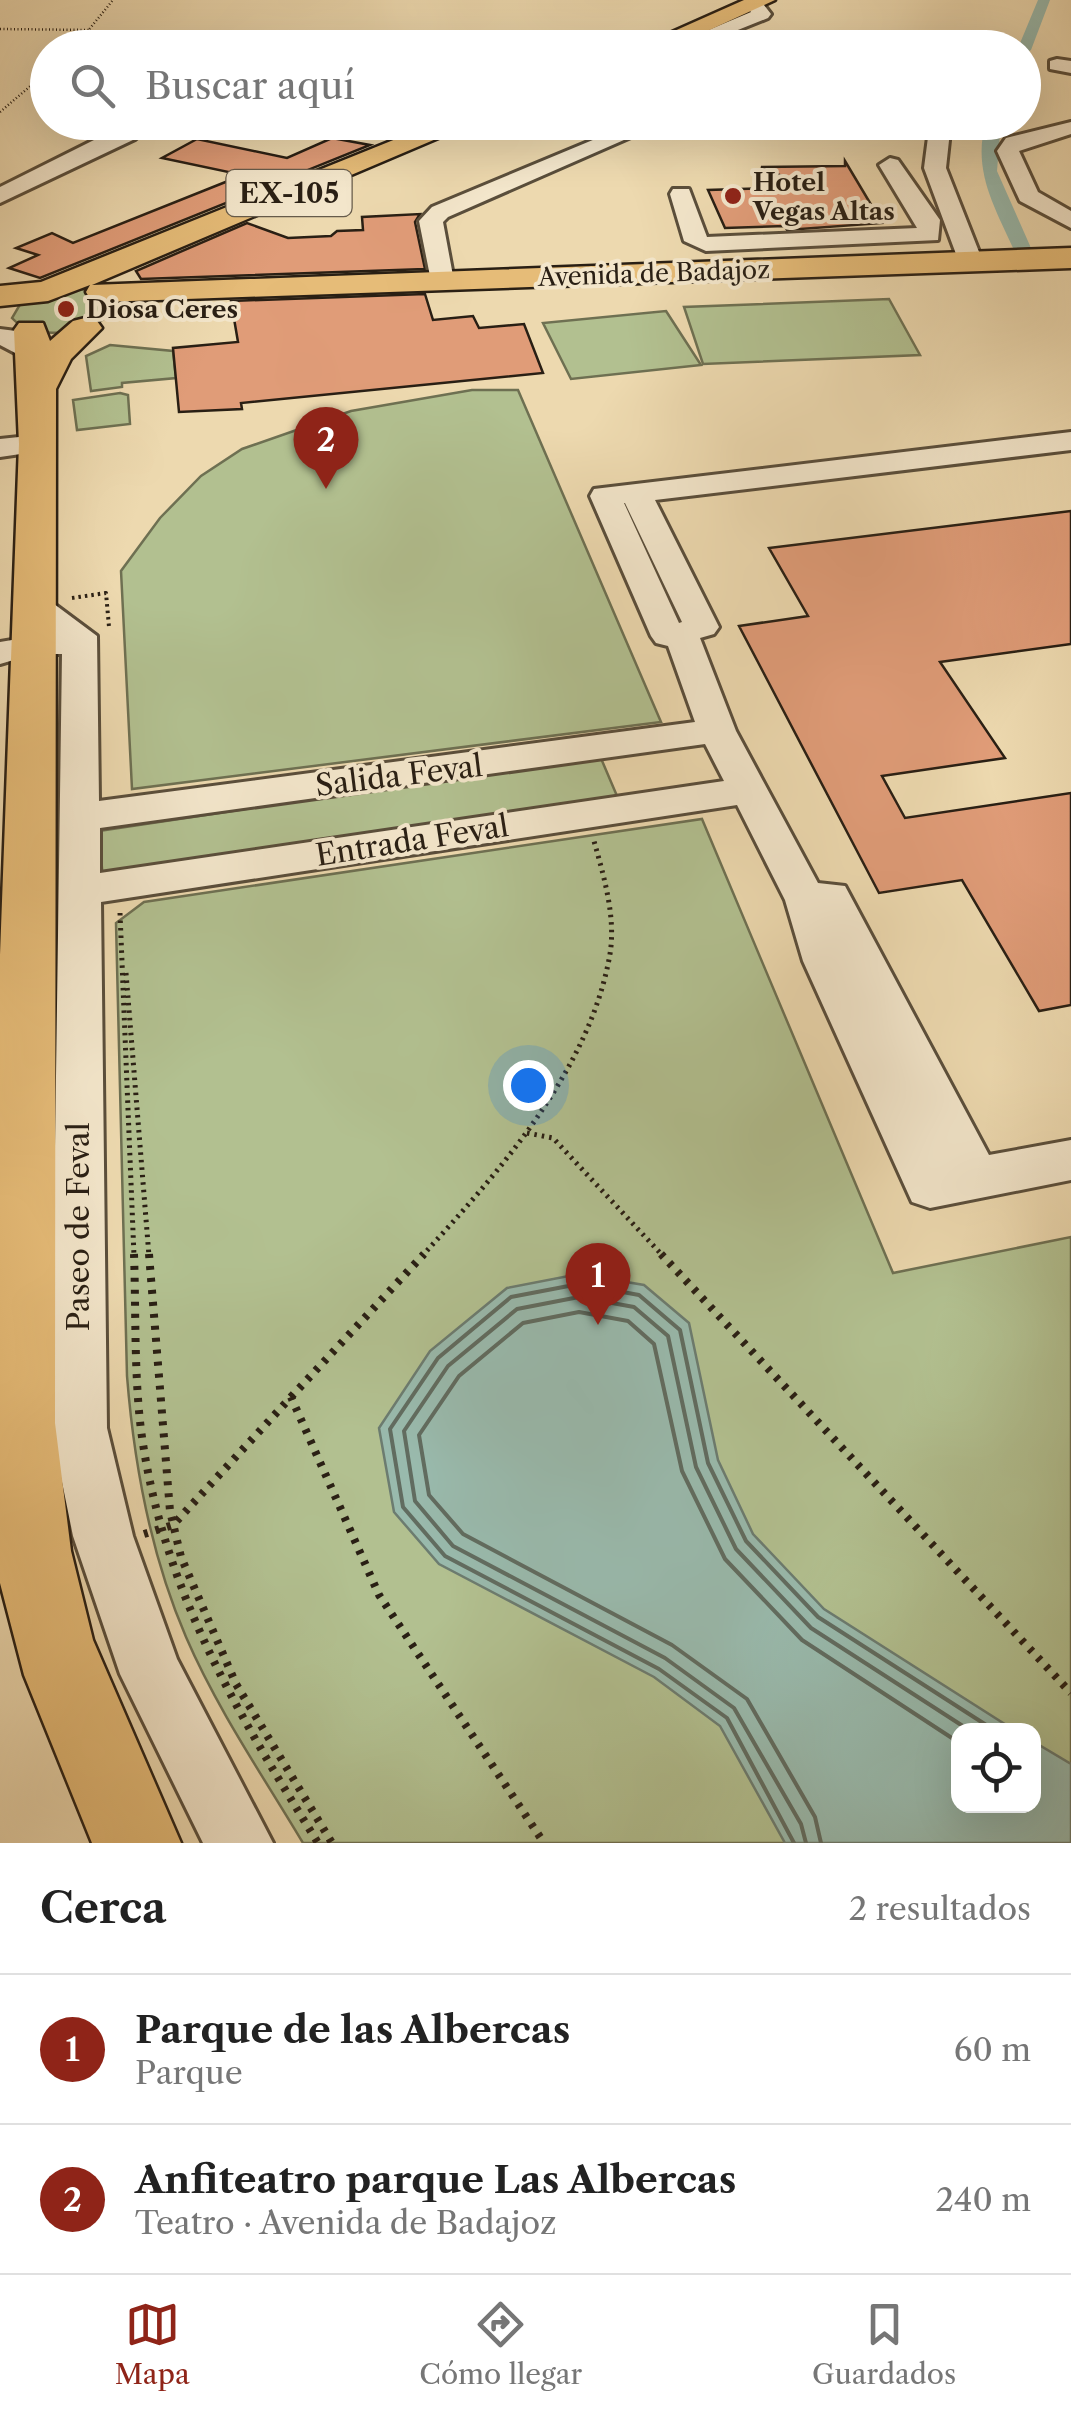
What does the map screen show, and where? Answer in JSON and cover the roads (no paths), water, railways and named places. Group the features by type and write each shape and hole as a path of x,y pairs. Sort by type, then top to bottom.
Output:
{"main road":[{"path":"691,30 759,2"},
{"name":"EX-105","path":"14,316 100,299 426,140"},
{"name":"Avenida de Badajoz","path":"100,299 157,302 236,289 794,268 855,253 930,263 1071,258"},
{"path":"14,316 54,332 100,299"},
{"path":"100,299 56,354 38,389 19,446 35,658 13,987 19,1423 11,1466 59,1654 98,1758 137,1843"},
{"path":"14,316 38,389"}],"street":[{"path":"721,30 762,14 759,2"},
{"path":"1041,135 1071,128"},
{"path":"0,196 119,140"},
{"path":"441,280 431,222 440,212 611,140"},
{"path":"939,140 936,168 971,262"},
{"path":"1022,140 1014,142 1008,151 1028,196 1071,221"},
{"path":"681,194 700,243 855,253 931,232 928,220 890,165"},
{"path":"636,493 702,628 668,636 605,496 1071,441"},
{"path":"649,593 683,589"},
{"path":"681,633 717,731 747,791 806,900 830,896 843,958 976,1178 1071,1160"},
{"name":"Paseo de Feval","path":"35,658 98,889 79,1428 104,1536 151,1674 239,1843"},
{"name":"Salida Feval","path":"80,817 617,748 717,731"},
{"path":"617,748 644,806"},
{"name":"Entrada Feval","path":"98,889 747,791"}],"water":[{"path":"579,1274 644,1285 689,1323 718,1460 753,1534 824,1609 1003,1723 951,1723 951,1813 1041,1813 1041,1746 1071,1764 1071,1843 785,1843 720,1726 654,1677 439,1564 394,1512 379,1428 430,1351 507,1288"}],"waterway":[{"path":"1032,30 1044,0"},
{"path":"989,140 994,186 1022,248"}],"place":[{"name":"Hotel Vegas Altas","path":"733,196"},
{"name":"Diosa Ceres","path":"66,309"},
{"name":"Anfiteatro parque Las Albercas","path":"326,489"},
{"name":"Parque de las Albercas","path":"598,1325"}]}
